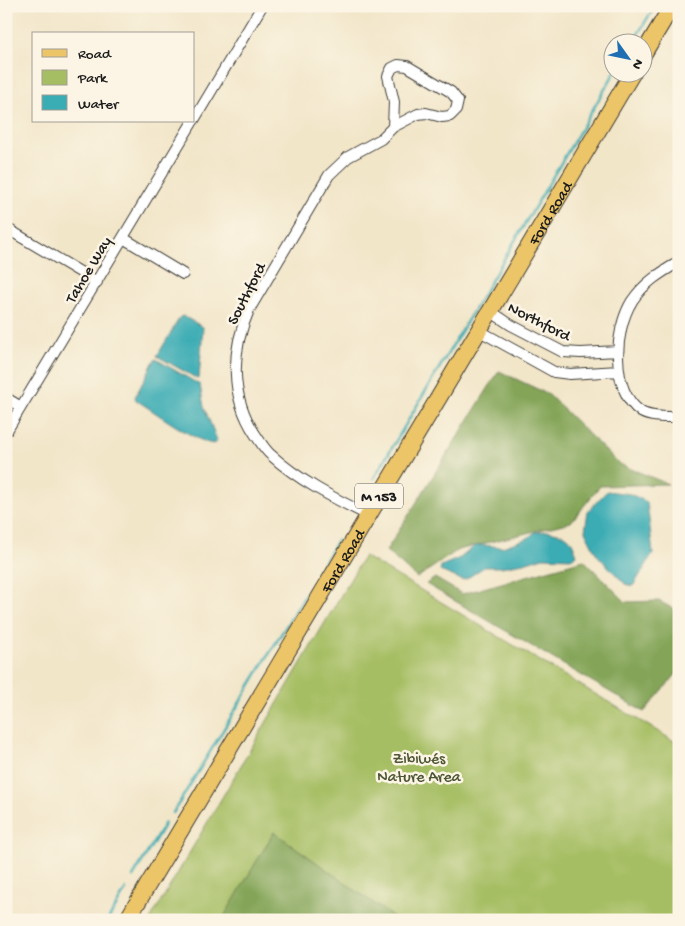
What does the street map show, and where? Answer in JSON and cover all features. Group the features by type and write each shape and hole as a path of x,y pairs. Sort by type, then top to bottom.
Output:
{"main road":[{"path":"652,39 672,6"},
{"name":"Ford Road","path":"127,920 627,82"}],"street":[{"name":"Tahoe Way","path":"195,118 262,6"},
{"name":"Southford","path":"368,514 312,484 283,466 269,454 250,427 241,407 235,361 241,330 249,310 330,175 348,157 381,139 393,127 418,114 450,116 456,110 458,101 451,92 408,66 398,65 392,68 388,76 394,102 393,127"},
{"name":"Tahoe Way","path":"6,432 192,122"},
{"path":"6,228 97,282"},
{"path":"123,238 183,274"},
{"path":"679,262 654,277 633,301 624,320 618,351 619,371 627,396 641,412 659,417 679,417"},
{"name":"Northford","path":"490,311 511,325 563,352 618,351"},
{"path":"478,330 554,372 570,374 619,371"},
{"path":"6,398 21,407"}],"green space":[{"path":"499,371 548,394 619,464 668,484 600,486 571,522 458,550 417,578 386,551"},
{"name":"Zibiwés Nature Area","path":"364,556 679,744 679,920 150,920"},
{"path":"584,560 626,602 659,601 679,612 679,671 644,712 426,584 435,578 462,594"},
{"path":"274,832 397,920 222,920"}],"water":[{"path":"183,316 203,327 199,379 157,356 180,317"},
{"path":"156,359 200,385 204,407 217,440 214,444 186,432 136,400 135,397"},
{"path":"607,491 630,494 647,502 653,554 633,586 625,584 597,555 585,531 588,511"},
{"path":"548,531 568,537 577,555 572,558 543,557 501,567 484,567 462,580 440,571 441,566 460,558 475,546 502,547 528,538 535,532"}],"waterway":[{"path":"639,32 655,6"},
{"path":"374,478 609,82"},
{"path":"319,570 337,540"},
{"path":"173,813 309,588"},
{"path":"133,877 165,823"},
{"path":"108,920 126,889"}]}
